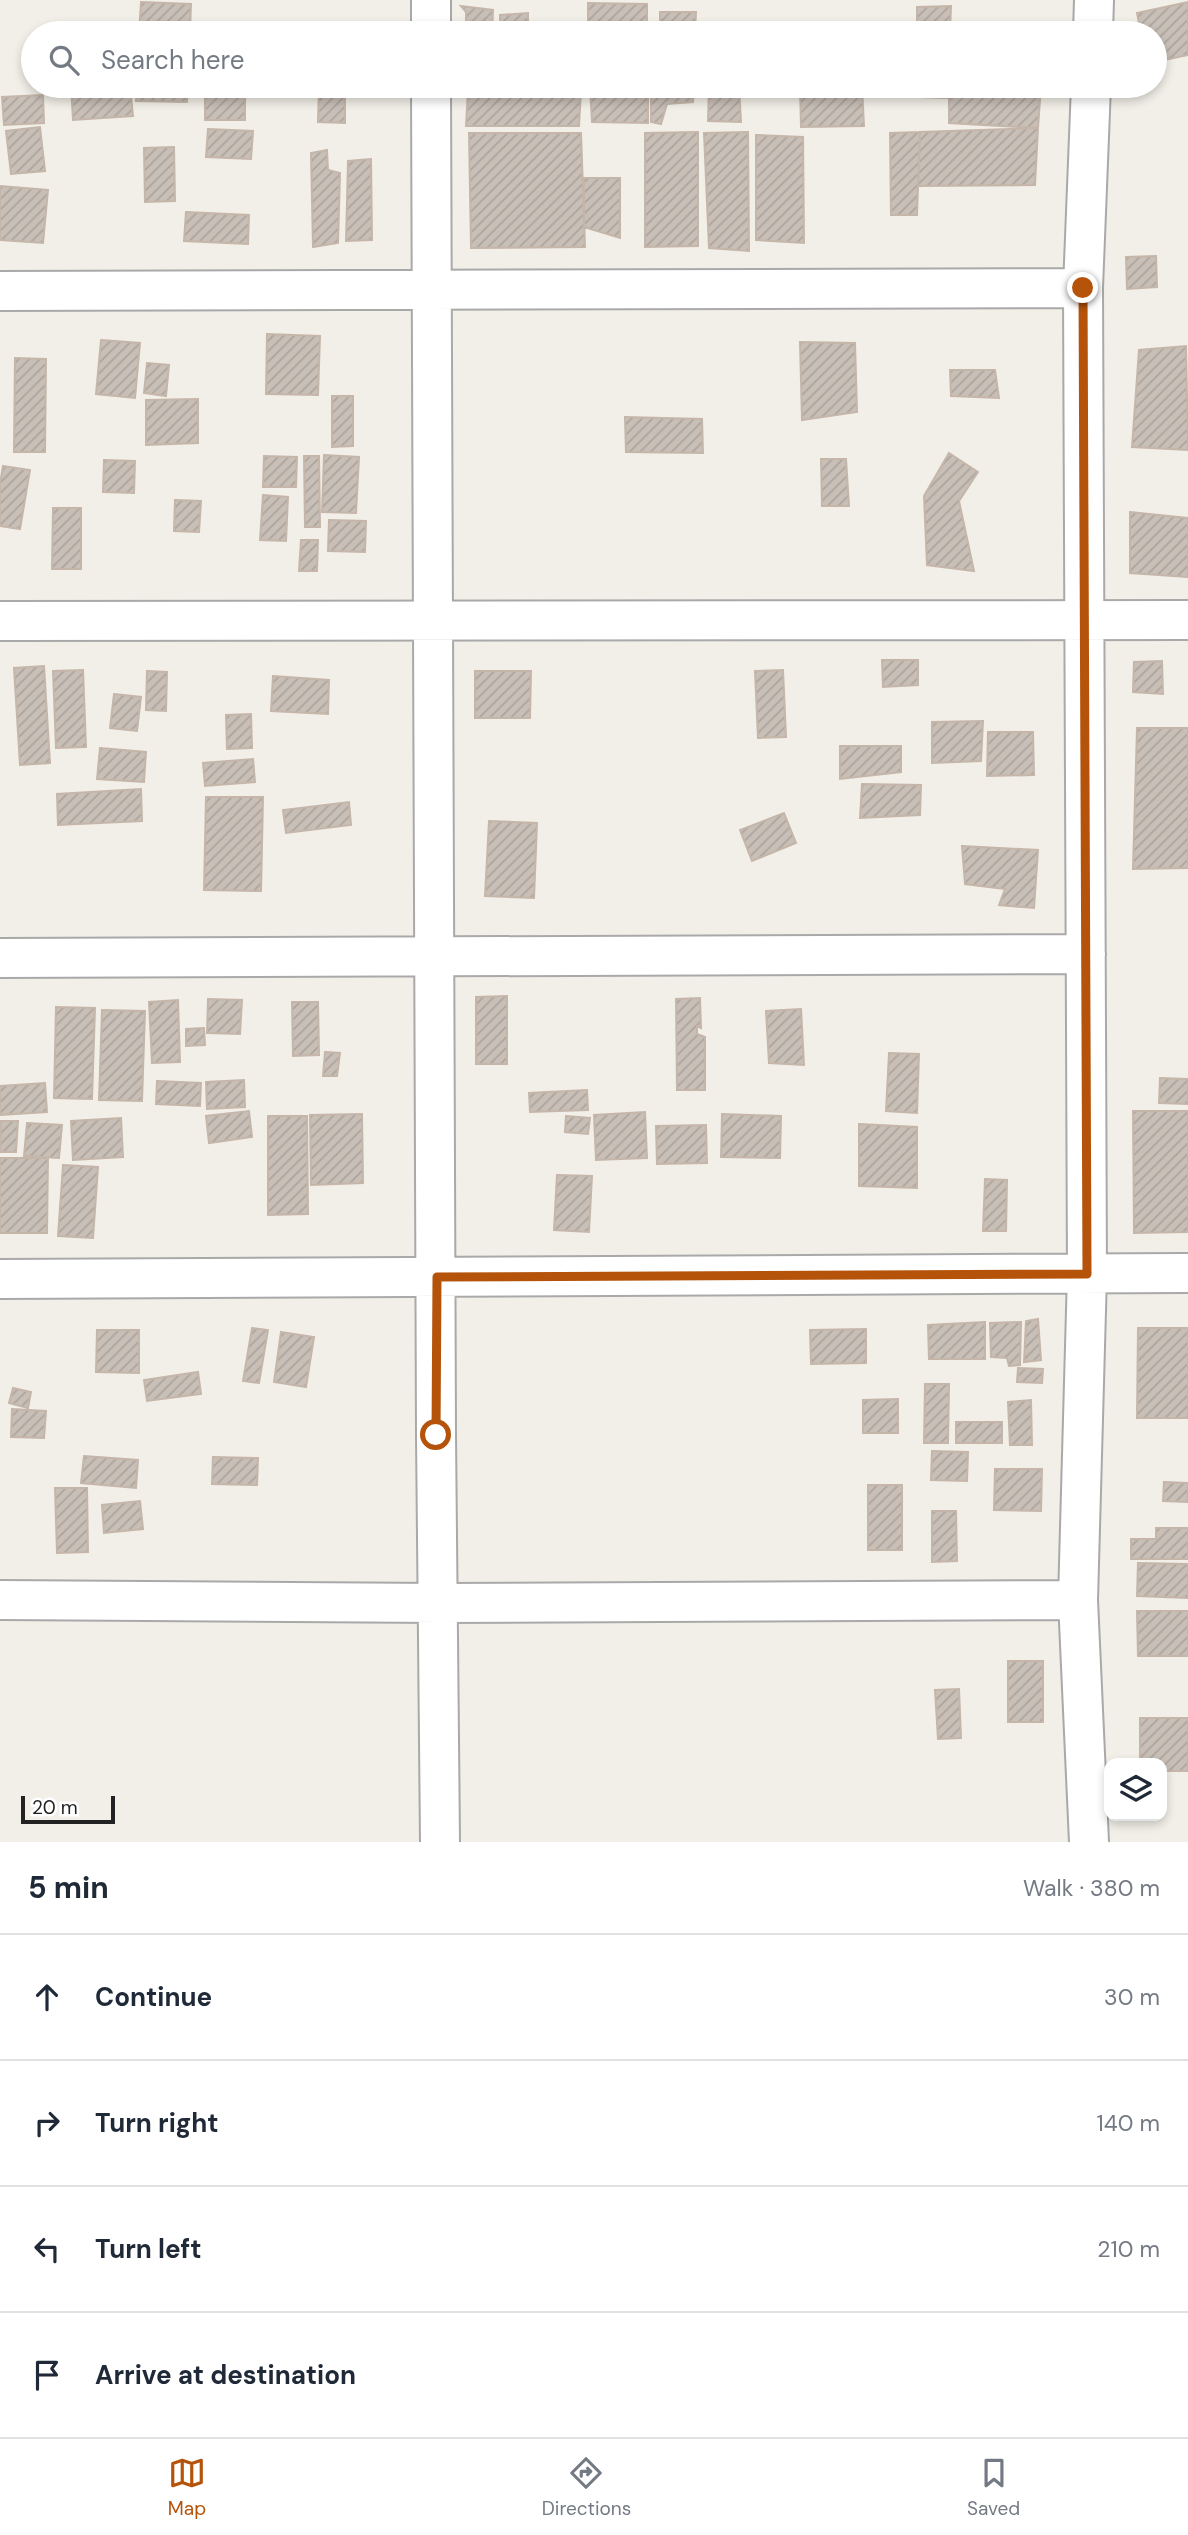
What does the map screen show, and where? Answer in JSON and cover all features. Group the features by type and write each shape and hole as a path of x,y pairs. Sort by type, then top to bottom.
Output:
{"street":[{"path":"431,0 431,21"},
{"path":"1093,21 1094,0"},
{"path":"431,98 440,1842"},
{"path":"1089,1842 1078,1600 1087,1274 1083,288 1091,98"},
{"path":"0,291 1083,288"},
{"path":"0,621 1188,620"},
{"path":"0,958 1086,954"},
{"path":"0,1279 1188,1273"},
{"path":"0,1600 1078,1600"}],"building":[{"path":"141,2 191,4 190,21 140,21"},
{"path":"1188,2 1188,55 1167,59 1167,21 1139,21 1137,13"},
{"path":"588,3 647,4 647,21 588,21"},
{"path":"461,6 493,10 493,21 466,21 466,12"},
{"path":"951,6 950,21 917,21 917,7"},
{"path":"660,12 696,12 696,21 660,21"},
{"path":"528,13 528,21 500,21 500,15"},
{"path":"2,97 43,98 44,123 4,125"},
{"path":"72,98 131,98 133,116 73,120"},
{"path":"136,98 187,98 187,102 136,101"},
{"path":"205,98 245,98 245,120 205,120"},
{"path":"319,98 345,98 345,123 318,122"},
{"path":"468,98 581,98 579,126 466,126"},
{"path":"591,98 648,98 648,123 592,122"},
{"path":"651,98 693,98 693,102 667,104 661,124 651,122"},
{"path":"709,98 740,98 741,122 708,121"},
{"path":"800,98 863,98 864,126 801,127"},
{"path":"949,98 1040,98 1038,128 949,123"},
{"path":"40,127 45,171 11,174 6,131"},
{"path":"1038,128 1035,185 918,186 920,132"},
{"path":"208,129 253,131 251,159 206,157"},
{"path":"698,132 698,246 645,247 645,133"},
{"path":"748,132 749,251 709,248 704,133"},
{"path":"920,132 917,215 891,215 890,133"},
{"path":"469,133 581,133 585,247 471,248"},
{"path":"756,135 803,137 804,243 756,240"},
{"path":"174,147 175,201 145,202 144,148"},
{"path":"327,150 328,170 340,173 338,243 313,247 311,153"},
{"path":"371,159 372,240 346,241 348,161"},
{"path":"584,178 620,178 620,238 584,227"},
{"path":"0,186 48,190 43,243 0,240"},
{"path":"186,212 249,215 248,244 184,241"},
{"path":"1156,256 1157,287 1127,289 1126,257"},
{"path":"267,334 320,336 318,395 266,394"},
{"path":"101,340 140,343 135,398 96,394"},
{"path":"800,342 855,343 857,412 802,420"},
{"path":"1186,346 1188,450 1132,447 1139,350"},
{"path":"15,358 46,359 45,452 14,452"},
{"path":"147,363 169,365 166,396 144,393"},
{"path":"950,370 995,370 999,398 951,396"},
{"path":"332,396 353,396 353,446 332,447"},
{"path":"198,399 198,443 146,445 146,400"},
{"path":"625,417 702,419 703,453 626,452"},
{"path":"949,453 978,472 959,501 974,571 927,565 924,496"},
{"path":"324,455 359,457 356,513 322,512"},
{"path":"264,456 297,457 296,487 263,487"},
{"path":"304,456 319,456 320,527 305,527"},
{"path":"821,459 846,459 849,506 822,506"},
{"path":"104,460 135,461 134,493 103,492"},
{"path":"3,466 30,470 20,529 0,526"},
{"path":"263,495 288,497 286,541 260,540"},
{"path":"175,500 201,501 199,532 174,531"},
{"path":"53,508 81,508 81,569 52,569"},
{"path":"1130,512 1188,518 1188,577 1130,573"},
{"path":"329,520 366,521 365,552 328,551"},
{"path":"301,540 318,540 317,571 299,571"},
{"path":"882,660 918,660 918,685 883,687"},
{"path":"1162,661 1163,694 1133,692 1134,662"},
{"path":"44,666 50,763 20,765 14,668"},
{"path":"83,670 86,747 56,748 53,671"},
{"path":"783,670 786,737 758,738 755,671"},
{"path":"147,671 167,672 166,711 146,710"},
{"path":"475,671 531,671 530,718 475,718"},
{"path":"273,676 329,680 328,714 271,711"},
{"path":"114,694 141,697 137,731 110,728"},
{"path":"251,714 252,748 227,749 226,715"},
{"path":"983,721 981,761 932,763 932,722"},
{"path":"1137,728 1188,728 1188,868 1133,869"},
{"path":"988,732 1033,732 1034,775 987,776"},
{"path":"840,746 901,746 901,772 840,779"},
{"path":"100,748 146,752 144,782 97,779"},
{"path":"253,759 255,782 205,786 203,763"},
{"path":"862,784 921,785 920,815 860,818"},
{"path":"141,789 142,821 58,825 57,794"},
{"path":"206,797 263,797 261,891 204,890"},
{"path":"349,802 351,825 286,833 283,810"},
{"path":"784,813 796,843 752,861 740,830"},
{"path":"489,821 537,823 534,898 485,896"},
{"path":"962,846 1038,850 1034,908 999,905 1005,889 965,884"},
{"path":"507,996 507,1064 476,1064 476,997"},
{"path":"700,998 701,1028 697,1026 697,1034 705,1037 705,1090 677,1090 676,999"},
{"path":"208,999 242,1000 240,1034 207,1033"},
{"path":"178,1000 180,1062 152,1063 149,1002"},
{"path":"292,1002 318,1002 319,1055 293,1056"},
{"path":"56,1007 95,1008 92,1099 54,1098"},
{"path":"801,1009 804,1065 769,1063 766,1011"},
{"path":"102,1010 145,1011 142,1101 99,1100"},
{"path":"204,1028 205,1045 186,1046 186,1029"},
{"path":"325,1052 340,1053 337,1076 323,1076"},
{"path":"889,1053 919,1054 917,1113 886,1111"},
{"path":"1160,1078 1188,1079 1188,1104 1159,1103"},
{"path":"244,1080 245,1107 207,1109 206,1082"},
{"path":"157,1081 201,1083 200,1106 156,1104"},
{"path":"45,1083 47,1112 0,1115 0,1086"},
{"path":"587,1090 588,1110 530,1112 529,1093"},
{"path":"249,1111 252,1137 209,1143 206,1116"},
{"path":"1133,1111 1188,1111 1188,1232 1134,1233"},
{"path":"645,1112 647,1158 596,1160 594,1115"},
{"path":"362,1114 363,1183 311,1185 310,1115"},
{"path":"722,1114 781,1116 780,1158 721,1157"},
{"path":"268,1116 307,1116 308,1214 268,1215"},
{"path":"566,1116 590,1118 588,1134 565,1132"},
{"path":"121,1118 123,1157 73,1160 71,1121"},
{"path":"1,1121 18,1121 16,1152 0,1152"},
{"path":"27,1123 62,1125 59,1158 24,1156"},
{"path":"859,1124 917,1127 917,1188 859,1186"},
{"path":"706,1125 707,1163 657,1164 656,1126"},
{"path":"0,1158 48,1158 47,1233 0,1233"},
{"path":"63,1165 98,1167 93,1238 58,1236"},
{"path":"557,1175 592,1176 589,1232 554,1230"},
{"path":"985,1179 1007,1180 1006,1231 983,1231"},
{"path":"1038,1319 1041,1360 1024,1362 1026,1321"},
{"path":"985,1322 985,1359 929,1359 928,1325"},
{"path":"1021,1322 1020,1365 1009,1366 1007,1358 991,1357 990,1323"},
{"path":"252,1328 268,1330 259,1383 243,1381"},
{"path":"1138,1328 1188,1328 1188,1418 1137,1418"},
{"path":"866,1329 866,1363 811,1364 810,1330"},
{"path":"97,1330 139,1330 139,1373 96,1372"},
{"path":"281,1332 314,1337 306,1387 274,1382"},
{"path":"1018,1368 1043,1369 1042,1383 1017,1382"},
{"path":"198,1372 201,1394 147,1401 144,1380"},
{"path":"925,1384 949,1384 948,1443 924,1443"},
{"path":"13,1388 31,1392 28,1408 9,1403"},
{"path":"898,1399 898,1433 863,1433 863,1400"},
{"path":"1031,1400 1032,1445 1010,1445 1008,1402"},
{"path":"12,1409 46,1411 44,1438 11,1437"},
{"path":"956,1422 1002,1422 1002,1443 956,1443"},
{"path":"932,1451 968,1452 967,1481 931,1480"},
{"path":"84,1456 138,1460 136,1488 81,1483"},
{"path":"213,1457 258,1458 257,1485 212,1484"},
{"path":"995,1469 1042,1469 1041,1511 994,1510"},
{"path":"1164,1482 1188,1483 1188,1502 1163,1501"},
{"path":"868,1485 902,1485 902,1550 868,1550"},
{"path":"55,1488 87,1488 88,1552 57,1553"},
{"path":"140,1501 143,1529 104,1533 102,1505"},
{"path":"932,1511 956,1511 957,1561 932,1562"},
{"path":"1156,1528 1188,1528 1188,1559 1131,1559 1131,1539 1156,1539"},
{"path":"1138,1563 1188,1564 1188,1598 1137,1596"},
{"path":"1137,1611 1188,1611 1188,1656 1138,1656"},
{"path":"1008,1661 1043,1661 1043,1722 1008,1722"},
{"path":"959,1689 961,1738 938,1739 935,1690"},
{"path":"1140,1718 1188,1718 1188,1771 1167,1771 1167,1758 1140,1758"}],"route":[{"path":"436,1435 437,1277 1087,1274 1083,288"}]}
